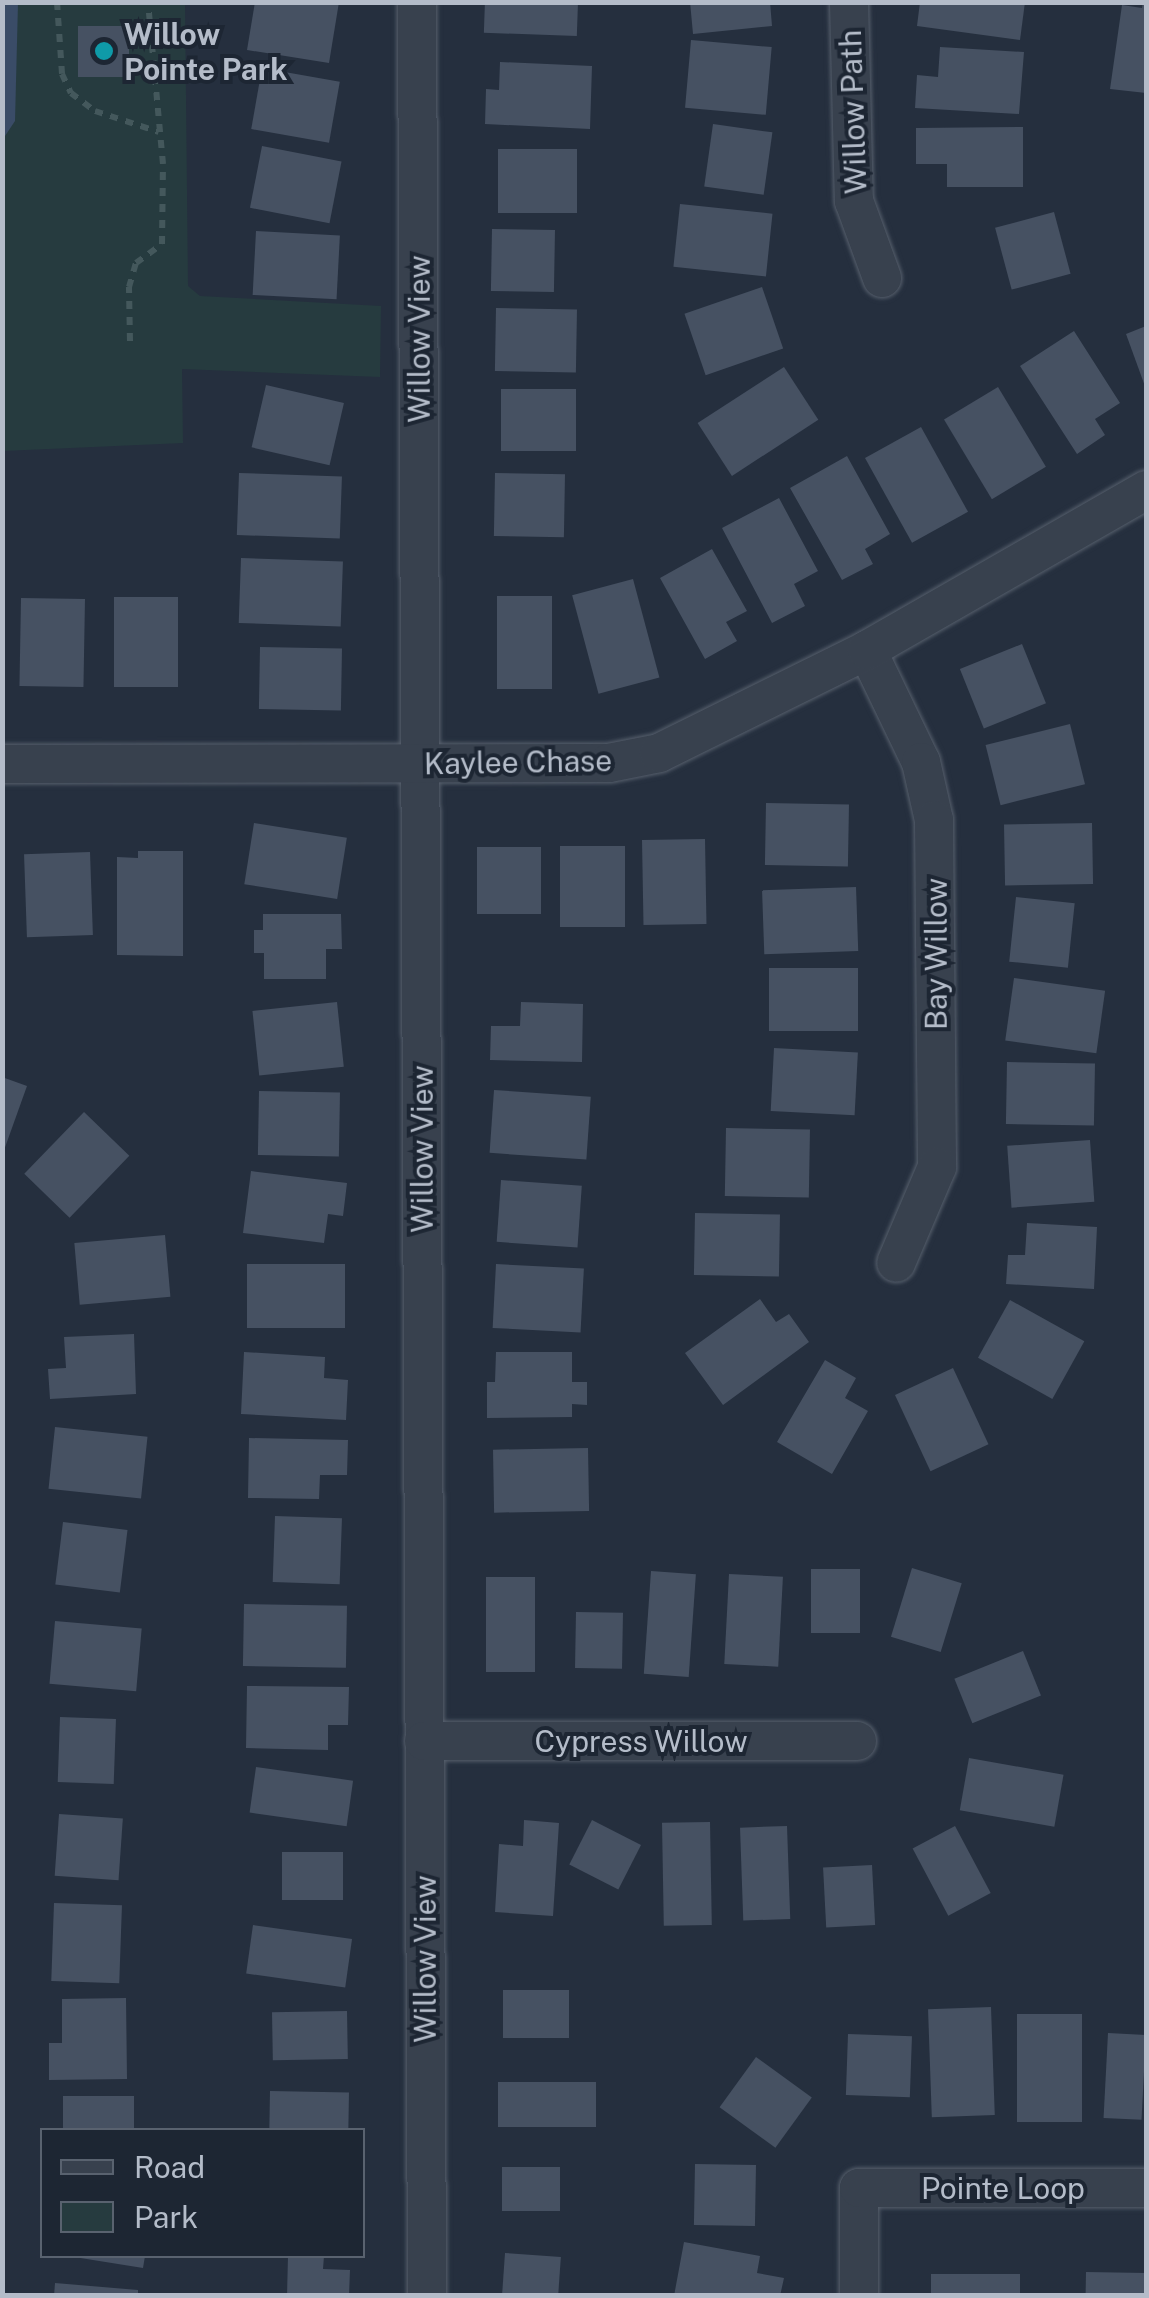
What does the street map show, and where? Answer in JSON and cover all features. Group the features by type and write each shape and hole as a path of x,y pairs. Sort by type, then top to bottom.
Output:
{"street":[{"name":"Willow View","path":"417,2 427,2296"},
{"name":"Willow Path","path":"849,2 854,201 882,278"},
{"name":"Kaylee Chase","path":"2,764 608,764 659,753 867,650 1146,490"},
{"name":"Bay Willow","path":"867,650 921,762 934,820 937,1167 896,1263"},
{"name":"Cypress Willow","path":"424,1741 858,1741"},
{"name":"Pointe Loop","path":"860,2296 859,2188 1146,2188"}],"path":[{"path":"58,2 62,74 71,93 95,112 160,132"},
{"path":"130,341 129,287 136,263 162,244 160,132 148,2"}],"green space":[{"path":"2,3 185,3 188,286 200,296 381,306 380,377 182,369 183,443 3,451"}],"water":[{"path":"3,2 18,3 15,121 3,139"}],"building":[{"path":"255,2 339,2 329,63 247,50"},
{"path":"485,2 578,2 577,36 484,33"},
{"path":"690,2 770,2 772,26 693,34"},
{"path":"920,2 1025,2 1020,40 917,26"},
{"path":"1143,2 1146,93 1110,89 1122,5 1142,8"},
{"name":"Willow Pointe Park","path":"78,26 129,26 129,77 78,77"},
{"path":"691,40 772,47 766,115 685,108"},
{"path":"940,47 1024,52 1019,114 915,108 917,75 938,77"},
{"path":"500,62 592,66 590,129 485,124 486,89 499,90"},
{"path":"262,68 340,82 329,143 251,129"},
{"path":"713,124 772,132 764,195 704,186"},
{"path":"1023,127 1023,187 947,187 947,164 916,164 916,128"},
{"path":"262,146 342,161 329,223 250,208"},
{"path":"498,149 577,149 577,213 498,213"},
{"path":"680,204 772,214 766,276 673,267"},
{"path":"1054,212 1071,274 1012,290 995,228"},
{"path":"492,229 555,230 554,292 491,291"},
{"path":"256,231 340,235 337,299 253,295"},
{"path":"762,287 783,348 706,375 684,314"},
{"path":"496,308 577,309 576,372 495,371"},
{"path":"1146,326 1146,389 1126,334"},
{"path":"1074,331 1120,403 1095,419 1105,435 1077,454 1020,366"},
{"path":"784,367 818,420 732,476 698,423"},
{"path":"266,385 344,403 330,465 252,447"},
{"path":"998,387 1046,467 992,499 944,419"},
{"path":"501,389 576,389 576,451 501,451"},
{"path":"921,427 968,512 912,543 865,458"},
{"path":"847,456 890,534 865,549 873,564 842,580 790,488"},
{"path":"239,473 342,477 340,539 237,535"},
{"path":"495,473 565,474 564,537 494,536"},
{"path":"779,498 818,571 794,584 805,606 772,623 722,528"},
{"path":"712,549 747,611 726,622 737,641 705,659 660,578"},
{"path":"241,558 343,562 341,627 239,623"},
{"path":"633,579 659,678 599,694 572,595"},
{"path":"497,596 552,596 552,689 497,689"},
{"path":"114,597 178,597 178,687 114,687"},
{"path":"21,598 85,599 83,687 19,686"},
{"path":"1022,644 1046,703 984,728 960,669"},
{"path":"260,647 342,648 341,710 259,709"},
{"path":"1070,724 1085,784 1001,805 986,745"},
{"path":"766,803 849,804 848,866 765,865"},
{"path":"254,823 347,838 337,899 244,884"},
{"path":"1092,823 1093,884 1005,886 1004,825"},
{"path":"705,839 706,924 643,925 642,840"},
{"path":"560,846 625,846 625,927 560,927"},
{"path":"477,847 541,847 541,914 477,914"},
{"path":"138,851 183,851 183,956 117,955 117,857 138,858"},
{"path":"90,852 93,935 27,937 24,854"},
{"path":"856,887 858,951 764,954 762,890"},
{"path":"1016,897 1075,903 1068,968 1009,962"},
{"path":"263,914 341,914 342,949 326,949 326,979 264,979 264,953 254,953 254,930 263,930"},
{"path":"769,968 858,968 858,1031 769,1031"},
{"path":"1014,978 1105,991 1096,1053 1005,1040"},
{"path":"337,1002 344,1067 259,1076 252,1011"},
{"path":"521,1002 583,1004 582,1062 490,1060 491,1026 520,1026"},
{"path":"774,1048 858,1052 855,1115 771,1111"},
{"path":"1007,1062 1095,1064 1094,1126 1006,1124"},
{"path":"2,1077 27,1086 3,1153 2,1153"},
{"path":"494,1090 591,1097 586,1160 490,1153"},
{"path":"259,1091 340,1092 339,1156 258,1155"},
{"path":"84,1112 129,1156 70,1218 24,1174"},
{"path":"726,1128 810,1129 809,1197 725,1196"},
{"path":"1090,1140 1094,1202 1012,1208 1007,1146"},
{"path":"251,1171 347,1183 343,1216 328,1214 324,1243 243,1233"},
{"path":"501,1180 582,1186 577,1247 497,1242"},
{"path":"695,1213 780,1214 779,1276 694,1275"},
{"path":"1027,1223 1097,1227 1094,1289 1006,1284 1008,1255 1025,1255"},
{"path":"165,1235 170,1297 80,1305 74,1243"},
{"path":"247,1264 345,1264 345,1328 247,1328"},
{"path":"496,1264 584,1269 581,1333 493,1328"},
{"path":"760,1299 776,1322 789,1314 809,1342 723,1405 685,1353"},
{"path":"1010,1300 1084,1341 1052,1399 978,1358"},
{"path":"134,1334 136,1394 50,1399 48,1369 66,1368 64,1337"},
{"path":"244,1352 325,1357 324,1378 348,1380 346,1420 241,1414"},
{"path":"496,1352 572,1352 572,1382 587,1382 587,1405 572,1404 572,1417 487,1418 487,1382 495,1382"},
{"path":"825,1360 856,1378 845,1398 868,1411 832,1474 777,1442"},
{"path":"953,1368 988,1444 930,1471 895,1395"},
{"path":"55,1427 147,1437 141,1498 49,1489"},
{"path":"249,1438 348,1440 347,1475 320,1475 319,1499 248,1498"},
{"path":"588,1448 589,1511 494,1513 493,1450"},
{"path":"275,1516 342,1518 340,1584 273,1582"},
{"path":"63,1522 128,1530 120,1592 55,1585"},
{"path":"912,1568 962,1583 941,1652 891,1637"},
{"path":"811,1569 860,1569 860,1633 811,1633"},
{"path":"651,1571 696,1574 689,1677 644,1674"},
{"path":"729,1574 783,1577 778,1667 724,1664"},
{"path":"486,1577 535,1577 535,1672 486,1672"},
{"path":"244,1604 347,1606 346,1668 243,1666"},
{"path":"576,1612 623,1613 622,1669 575,1668"},
{"path":"55,1621 142,1629 136,1691 50,1684"},
{"path":"1023,1651 1041,1696 972,1723 954,1679"},
{"path":"247,1686 349,1687 348,1725 328,1725 328,1750 246,1748"},
{"path":"60,1717 116,1719 114,1784 58,1782"},
{"path":"969,1758 1064,1775 1054,1827 960,1810"},
{"path":"256,1767 353,1781 347,1826 250,1813"},
{"path":"59,1814 123,1818 119,1880 55,1876"},
{"path":"524,1820 559,1823 553,1916 495,1912 499,1844 523,1846"},
{"path":"592,1820 641,1845 618,1890 569,1865"},
{"path":"710,1822 712,1925 664,1926 662,1823"},
{"path":"787,1826 790,1919 743,1921 740,1828"},
{"path":"955,1826 991,1893 948,1916 913,1849"},
{"path":"282,1852 343,1852 343,1900 282,1900"},
{"path":"872,1865 875,1925 826,1927 823,1868"},
{"path":"54,1903 122,1905 119,1983 51,1981"},
{"path":"253,1925 352,1939 345,1987 246,1974"},
{"path":"503,1990 569,1990 569,2038 503,2038"},
{"path":"126,1998 127,2079 49,2080 49,2043 62,2043 62,1999"},
{"path":"991,2007 995,2115 932,2117 928,2009"},
{"path":"347,2011 348,2059 273,2060 272,2012"},
{"path":"1017,2014 1082,2014 1082,2122 1017,2122"},
{"path":"1108,2033 1146,2035 1141,2120 1104,2118"},
{"path":"848,2034 912,2036 910,2097 846,2095"},
{"path":"756,2057 812,2098 775,2148 720,2107"},
{"path":"498,2082 596,2082 596,2127 498,2127"},
{"path":"270,2091 349,2092 348,2128 269,2128"},
{"path":"63,2096 134,2096 134,2128 63,2128"},
{"path":"695,2164 756,2165 755,2226 694,2225"},
{"path":"502,2167 560,2167 560,2211 502,2211"},
{"path":"684,2242 760,2256 757,2273 784,2278 780,2296 674,2296"},
{"path":"505,2253 561,2257 558,2296 502,2296"},
{"path":"80,2258 145,2258 143,2268"},
{"path":"288,2258 324,2258 323,2269 350,2270 349,2296 287,2296"},
{"path":"1086,2272 1146,2273 1146,2296 1086,2296"},
{"path":"931,2274 1020,2274 1020,2296 931,2296"},
{"path":"55,2283 138,2290 138,2296 54,2296"}],"place":[{"name":"Willow Pointe Park","path":"104,51"}]}
